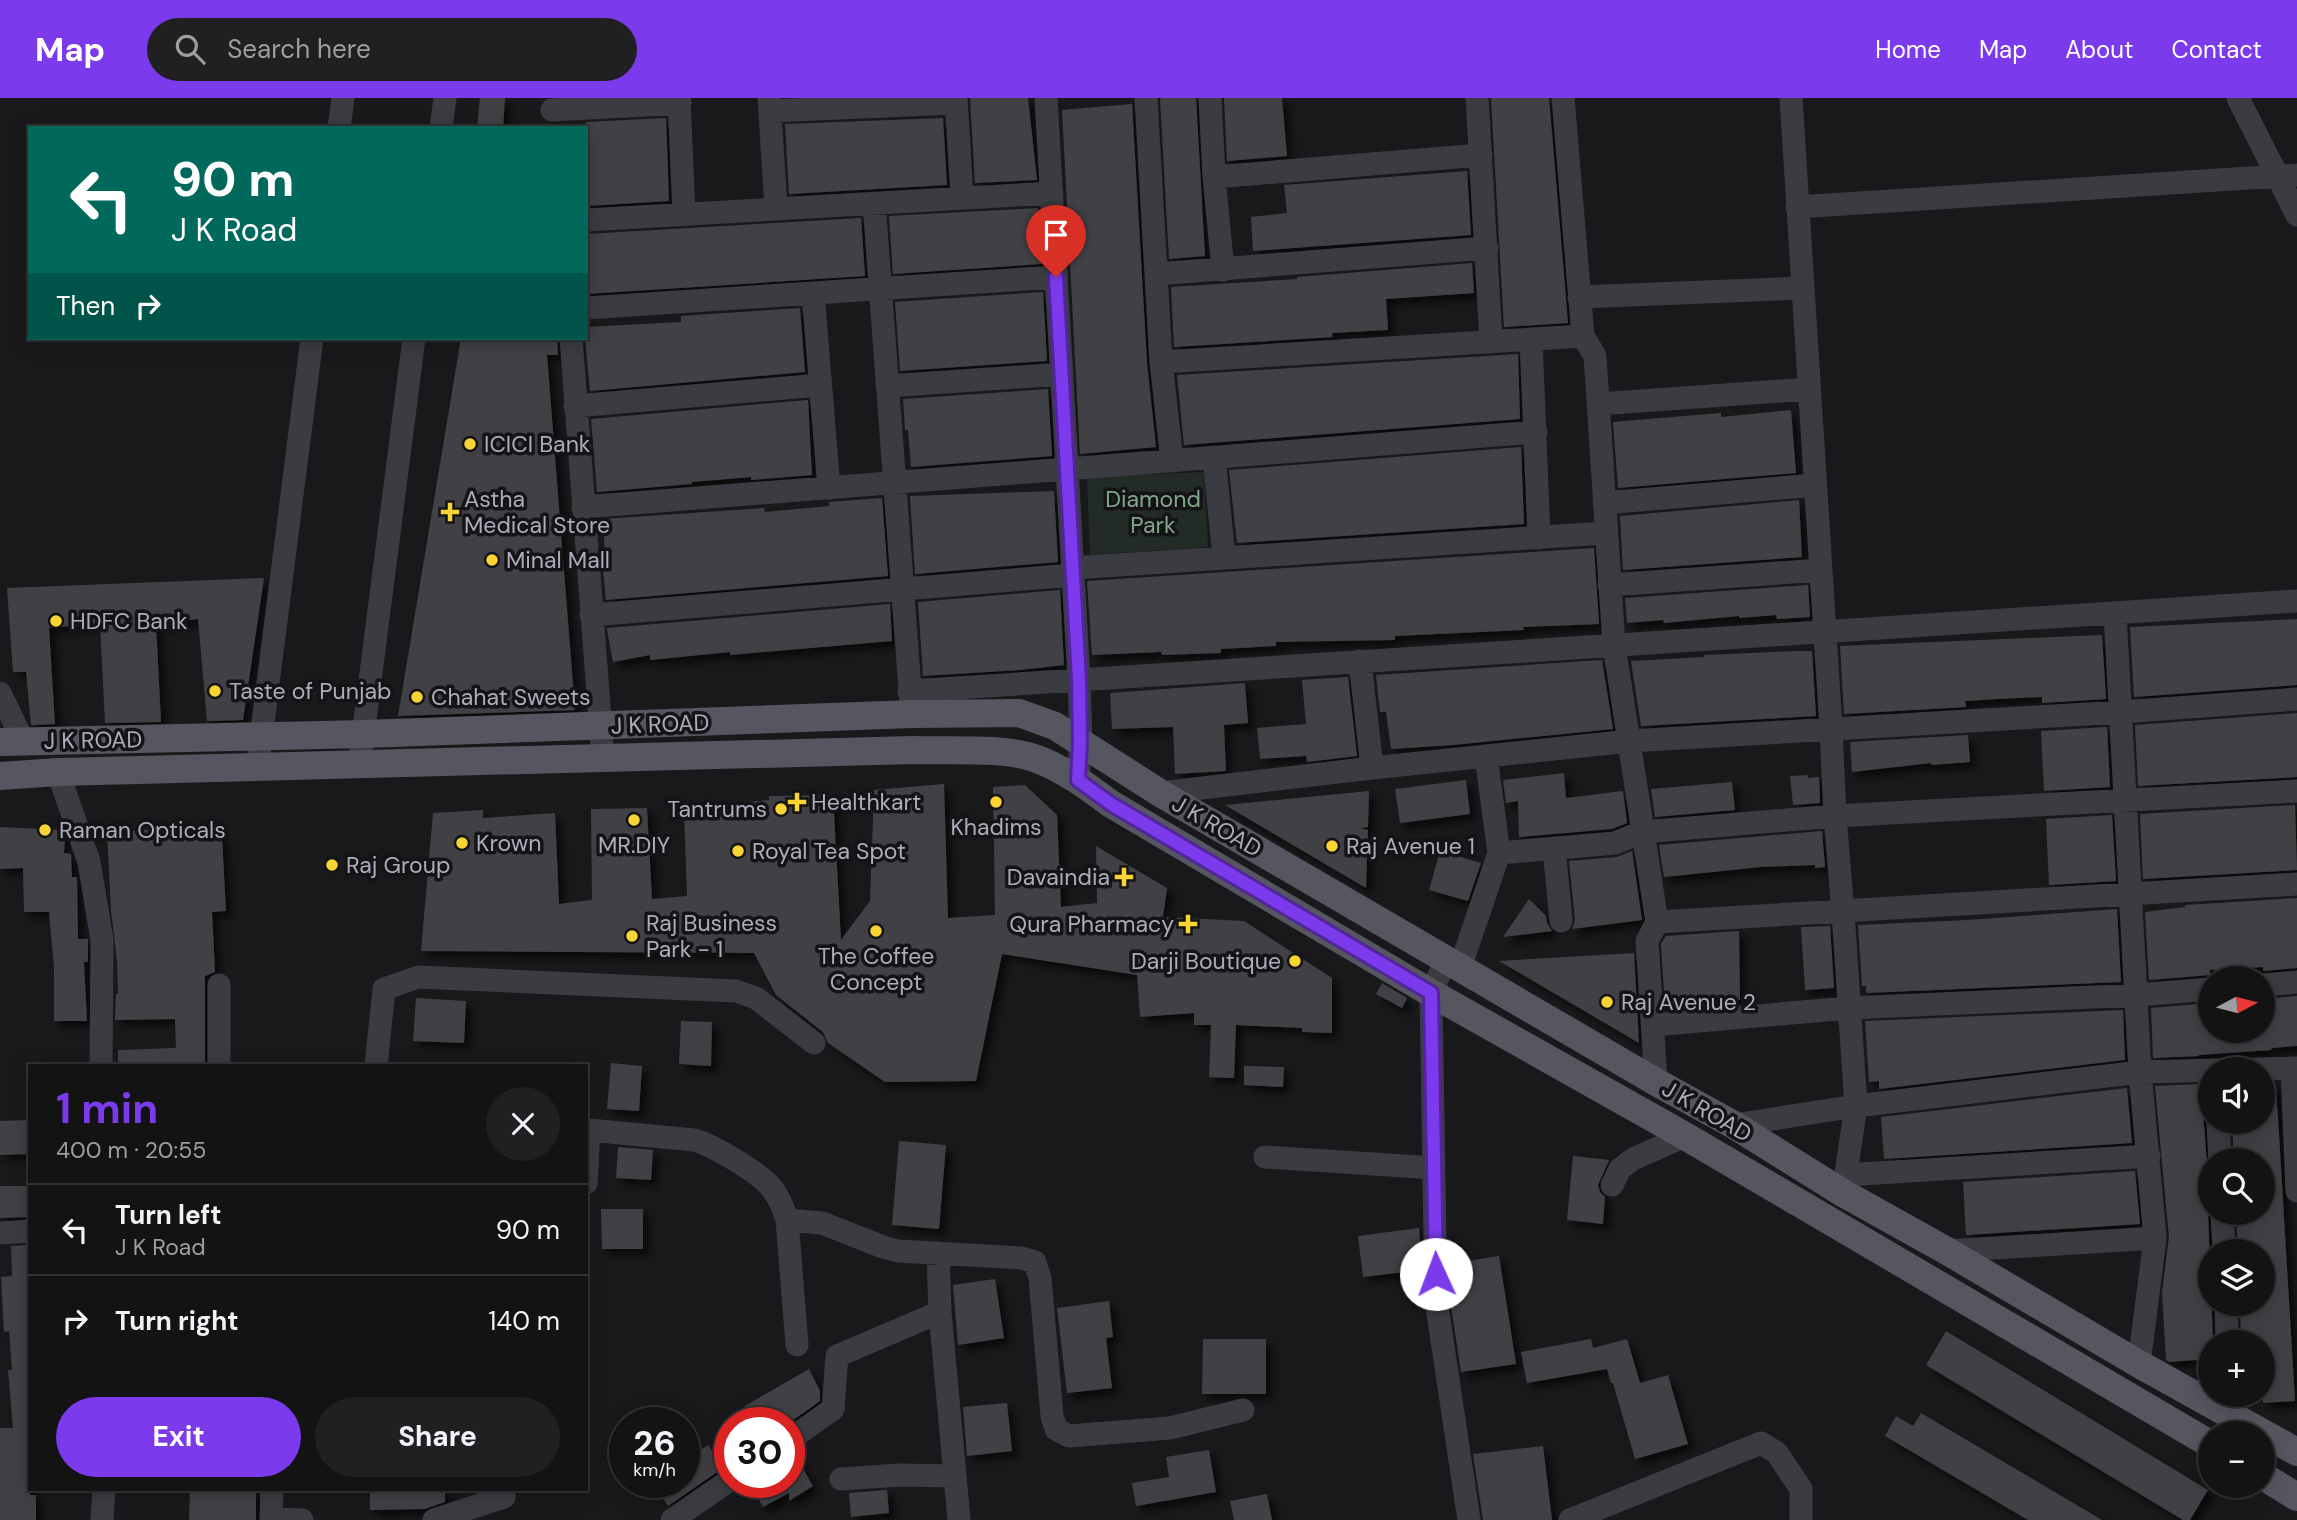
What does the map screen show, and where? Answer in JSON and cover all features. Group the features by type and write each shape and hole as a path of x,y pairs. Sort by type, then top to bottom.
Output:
{"main road":[{"name":"J K ROAD","path":"11,742 600,726 911,702 1019,713 1055,726 1160,793 1656,1082 1836,1183 2139,1364 2198,1390"},
{"path":"1020,755 1031,717"},
{"name":"J K ROAD","path":"0,776 58,772 913,750 1020,755 1037,759 1078,780 1111,804 1431,993 1685,1136 2198,1437"},
{"path":"1804,1205 1836,1183"},
{"name":"J K ROAD","path":"2234,1407 2297,1452"},
{"path":"2275,1483 2297,1497"}],"street":[{"path":"339,126 343,98"},
{"path":"441,126 445,98"},
{"path":"1046,98 1079,680 1078,780"},
{"path":"1146,98 1161,362 1172,461"},
{"path":"1210,98 1223,270"},
{"path":"1477,98 1491,342"},
{"path":"1563,98 1583,336 1595,356 1614,645 1657,922 1647,941 1656,1082"},
{"path":"1791,98 1835,816 1856,1106 1836,1183 2149,1156"},
{"path":"2238,98 2288,175 2297,215"},
{"path":"552,112 679,100 684,215"},
{"path":"776,209 769,105 956,101 962,198"},
{"path":"1214,177 1480,155"},
{"path":"1797,207 2288,175"},
{"path":"588,220 1052,193"},
{"path":"874,204 911,702 1079,680 2297,601"},
{"path":"1156,274 1487,248"},
{"path":"588,308 1056,277"},
{"path":"1580,297 1802,288"},
{"path":"813,293 829,488"},
{"path":"1161,362 1583,336"},
{"path":"1531,339 1539,538"},
{"path":"257,767 312,340"},
{"path":"359,765 414,340"},
{"path":"571,340 603,758"},
{"path":"887,386 1062,374"},
{"path":"575,406 820,386"},
{"path":"1598,404 1809,389"},
{"path":"583,507 1536,432"},
{"path":"1214,457 1224,558"},
{"path":"1604,503 1815,485"},
{"path":"591,615 1224,558 1605,533"},
{"path":"1609,585 1821,570"},
{"path":"2115,613 2140,1072 2155,1238 2139,1364"},
{"path":"1360,661 1372,768"},
{"path":"0,693 11,742"},
{"path":"1160,793 1630,741 2297,699"},
{"path":"1469,1520 1436,1300 1431,993 1453,964 1499,853 1486,756"},
{"path":"58,772 89,862 102,940 101,1064"},
{"path":"1499,853 1615,842 1642,832 1835,816 2297,791"},
{"path":"1554,848 1561,921"},
{"path":"1657,922 2297,884"},
{"path":"376,1064 384,989 418,977 736,991 756,998 814,1043"},
{"path":"2275,984 2297,982"},
{"path":"219,985 219,1064"},
{"path":"1653,1024 1849,1008 2198,990"},
{"path":"2275,1068 2295,1068 2297,1191"},
{"path":"1734,1125 1856,1106 2140,1072 2198,1070"},
{"path":"588,1130 708,1143 766,1182 784,1208 787,1220 797,1345"},
{"path":"1612,1185 1620,1169 1633,1159 1685,1136"},
{"path":"1265,1157 1434,1168"},
{"path":"787,1220 822,1223 883,1247 938,1254 1022,1258 1035,1262 1041,1278 1052,1416 1056,1429 1069,1436 1170,1428 1243,1410"},
{"path":"0,1233 28,1231"},
{"path":"1947,1251 2155,1238"},
{"path":"938,1254 940,1312 959,1520"},
{"path":"805,1429 833,1409 837,1356 940,1312"},
{"path":"1570,1520 1760,1443 1777,1452 1801,1489 1801,1520"},
{"path":"841,1479 899,1475 956,1476"},
{"path":"102,1520 103,1491"},
{"path":"272,1491 271,1519 302,1520"},
{"path":"434,1520 504,1497 504,1491"},
{"path":"672,1520 714,1491"}],"green space":[{"name":"Diamond Park","path":"1204,472 1208,547 1090,555 1087,477"}],"building":[{"path":"480,98 505,98 503,126 477,126"},
{"path":"970,98 1028,98 1037,180 975,183"},
{"path":"1160,98 1196,98 1205,256 1169,259"},
{"path":"1224,98 1282,98 1287,156 1227,161"},
{"path":"1491,98 1549,98 1568,323 1504,327"},
{"path":"1132,104 1147,363 1156,447 1080,454 1062,110"},
{"path":"666,118 669,201 588,206 586,122"},
{"path":"943,118 947,185 789,194 785,124"},
{"path":"1467,171 1471,235 1253,251 1251,217 1287,213 1284,185"},
{"path":"1038,208 1041,264 893,274 889,216"},
{"path":"861,218 865,276 588,294 588,234"},
{"path":"1472,263 1474,293 1386,299 1388,330 1332,333 1333,337 1174,347 1171,287"},
{"path":"1043,292 1047,361 900,371 895,302"},
{"path":"800,308 805,372 590,391 585,340 588,340 588,327 681,322 681,316"},
{"path":"461,340 557,340 558,355 547,355 575,710 398,716"},
{"path":"1518,354 1520,419 1184,445 1177,375"},
{"path":"1048,389 1052,456 911,467 903,399"},
{"path":"808,400 812,475 751,480 751,477 597,492 591,419"},
{"path":"1791,410 1796,473 1618,488 1613,422 1721,413 1721,417"},
{"path":"1521,447 1524,524 1237,543 1229,470"},
{"path":"1054,491 1058,562 915,574 910,496"},
{"path":"882,498 888,576 606,600 602,560 605,560 603,519 764,508 765,512 829,506 829,502"},
{"path":"1799,500 1802,557 1623,570 1620,516"},
{"path":"1594,548 1599,624 1395,636 1395,640 1276,642 1276,646 1221,649 1221,653 1092,655 1087,581"},
{"path":"264,578 243,720 207,721 198,619 156,624 161,722 105,723 100,623 49,628 55,724 31,725 26,672 13,672 7,588"},
{"path":"1808,585 1810,617 1777,619 1776,615 1739,616 1664,623 1663,620 1627,623 1625,598"},
{"path":"1060,590 1064,665 923,676 918,602"},
{"path":"890,604 892,641 650,660 650,655 613,662 607,630 607,628"},
{"path":"2297,619 2297,685 2134,697 2130,627"},
{"path":"2102,635 2106,699 2042,703 2042,697 1998,699 1965,701 1966,707 1844,714 1840,646"},
{"path":"1812,651 1816,716 1641,726 1631,661"},
{"path":"1602,660 1613,729 1391,749 1386,712 1380,712 1376,675"},
{"path":"1348,677 1357,756 1307,762 1306,756 1260,759 1257,728 1306,724 1302,680"},
{"path":"1245,683 1248,723 1224,725 1226,771 1175,774 1173,727 1112,729 1110,693"},
{"path":"2297,713 2297,777 2138,786 2135,725"},
{"path":"2107,727 2110,787 2044,791 2041,731"},
{"path":"1968,735 1970,762 1931,763 1852,772 1850,742"},
{"path":"1564,773 1566,798 1623,791 1627,823 1612,829 1519,837 1518,801 1506,803 1503,780"},
{"path":"1808,775 1808,778 1819,777 1820,803 1793,805 1790,776"},
{"path":"1466,780 1470,814 1400,823 1395,789"},
{"path":"1732,782 1735,810 1655,817 1651,789"},
{"name":"Raj Business Park - 1","path":"944,784 948,918 995,915 993,787 1025,785 1057,815 1061,907 1097,903 1096,846 1167,888 1163,917 1244,921 1332,978 1332,1033 1302,1032 1302,1028 1236,1025 1234,1078 1209,1077 1211,1025 1194,1025 1194,1013 1140,1017 1137,975 1002,954 976,1081 885,1082 828,1043 823,1032 776,995 754,953 421,951 433,813 483,810 483,818 555,813 559,904 592,900 591,809 647,808 652,899 687,896 684,808 769,800 769,796 833,795 841,940 870,901 874,790"},
{"name":"Raj Avenue 1","path":"1369,791 1368,827 1360,828 1368,830 1366,888 1225,805"},
{"path":"2295,805 2297,870 2143,879 2140,814"},
{"path":"2112,815 2116,881 2049,885 2046,819"},
{"path":"0,827 63,830 64,853 71,854 72,877 77,877 78,939 88,939 88,962 84,962 87,1021 54,1021 54,967 49,912 24,912 23,868 0,869"},
{"path":"211,827 222,837 226,911 212,912 215,972 205,976 205,1064 118,1064 118,1050 176,1048 175,1019 115,1020 118,994 117,961 107,832"},
{"path":"1822,831 1825,867 1761,867 1664,877 1659,845"},
{"path":"1440,851 1481,863 1468,901 1429,890"},
{"path":"1632,851 1642,920 1572,929 1575,920 1569,861 1617,857"},
{"path":"2297,898 2297,968 2275,970 2275,966 2198,966 2198,976 2149,980 2145,912 2185,905"},
{"path":"1529,899 1546,916 1552,931 1503,937"},
{"path":"2117,909 2121,982 1866,993 1866,986 1862,986 1858,925"},
{"path":"1830,926 1834,988 1805,990 1801,927"},
{"path":"1739,931 1740,1000 1702,1000 1702,1007 1665,1007 1661,944 1666,936"},
{"name":"Raj Avenue 2","path":"1634,953 1639,1043 1499,961"},
{"path":"1382,983 1407,998 1402,1008 1376,994"},
{"path":"2297,996 2297,1046 2153,1058 2151,1008 2198,1004 2198,1043 2275,1043 2275,998"},
{"path":"416,998 466,1001 464,1043 413,1041"},
{"path":"2123,1010 2125,1060 1879,1089 1879,1081 1869,1082 1865,1021"},
{"path":"681,1021 712,1022 711,1066 679,1064"},
{"path":"611,1063 642,1066 639,1111 607,1109"},
{"path":"1244,1066 1284,1067 1283,1087 1244,1085"},
{"path":"2275,1083 2295,1401 2275,1402 2275,1330 2241,1330 2240,1316 2275,1316 2275,1239 2237,1239 2237,1225 2275,1225 2275,1148 2233,1148 2233,1134 2275,1134"},
{"path":"2198,1084 2198,1134 2205,1134 2206,1148 2198,1148 2198,1225 2208,1225 2209,1239 2198,1239 2198,1316 2212,1316 2213,1330 2198,1330 2198,1360 2166,1360 2162,1293 2169,1237 2155,1086"},
{"path":"2127,1088 2132,1143 1884,1159 1881,1117"},
{"path":"28,1120 28,1154 0,1155 0,1121"},
{"path":"899,1141 946,1145 939,1229 892,1225"},
{"path":"618,1147 653,1150 651,1180 616,1178"},
{"path":"1573,1156 1609,1160 1598,1185 1605,1197 1603,1224 1567,1220"},
{"path":"2135,1171 2140,1224 1966,1235 1963,1182"},
{"path":"0,1186 28,1186 28,1217 0,1218"},
{"path":"601,1209 643,1209 643,1249 602,1249"},
{"path":"1419,1228 1422,1270 1363,1277 1358,1236"},
{"path":"28,1245 28,1491 30,1495 36,1495 36,1520 0,1520 0,1428 13,1428 8,1370 12,1370 9,1331 4,1332 1,1277 12,1276 11,1246"},
{"path":"1499,1256 1516,1364 1461,1372 1450,1299 1449,1264"},
{"path":"995,1279 1004,1338 958,1345 953,1285"},
{"path":"1109,1301 1113,1337 1106,1338 1112,1388 1067,1393 1057,1308"},
{"path":"1946,1331 2198,1484 2198,1498 2203,1498 2190,1520 2183,1520 1926,1365"},
{"path":"1203,1339 1266,1339 1266,1394 1202,1394"},
{"path":"1591,1339 1593,1348 1627,1339 1640,1383 1668,1375 1688,1444 1635,1459 1607,1369 1527,1383 1521,1352"},
{"path":"809,1369 820,1391 820,1401 805,1412 805,1407 745,1406"},
{"path":"1007,1403 1012,1451 967,1456 963,1407"},
{"path":"1921,1413 2102,1520 2028,1520 1885,1436 1896,1416 1913,1426"},
{"path":"708,1445 714,1454 714,1474 700,1484 700,1451"},
{"path":"1543,1446 1552,1520 1483,1520 1473,1454"},
{"path":"1209,1450 1216,1492 1136,1506 1132,1483 1169,1477 1166,1457"},
{"path":"805,1472 813,1486 805,1491"},
{"path":"887,1490 889,1513 851,1517 849,1493"},
{"path":"190,1491 256,1491 256,1520 189,1520"},
{"path":"370,1491 445,1491 445,1502 425,1509 370,1510"},
{"path":"1267,1494 1272,1520 1234,1520 1230,1501"},
{"path":"663,1498 680,1498 668,1506"},
{"path":"758,1498 780,1498 763,1507"}],"place":[{"name":"ICICI Bank","path":"470,444"},
{"name":"Astha Medical Store","path":"450,512"},
{"name":"Minal Mall","path":"492,560"},
{"name":"HDFC Bank","path":"56,621"},
{"name":"Taste of Punjab","path":"215,691"},
{"name":"Chahat Sweets","path":"417,697"},
{"name":"Healthkart","path":"797,802"},
{"name":"Khadims","path":"996,802"},
{"name":"Tantrums","path":"781,809"},
{"name":"MR.DIY","path":"634,820"},
{"name":"Raman Opticals","path":"45,830"},
{"name":"Krown","path":"462,843"},
{"name":"Raj Avenue 1","path":"1332,846"},
{"name":"Royal Tea Spot","path":"738,851"},
{"name":"Raj Group","path":"332,865"},
{"name":"Davaindia","path":"1124,877"},
{"name":"Qura Pharmacy","path":"1188,924"},
{"name":"The Coffee Concept","path":"876,931"},
{"name":"Raj Business Park - 1","path":"632,936"},
{"name":"Darji Boutique","path":"1295,961"},
{"name":"Raj Avenue 2","path":"1607,1002"}],"route":[{"path":"1056,277 1079,680 1078,780 1111,804 1431,993 1436,1274"}]}
